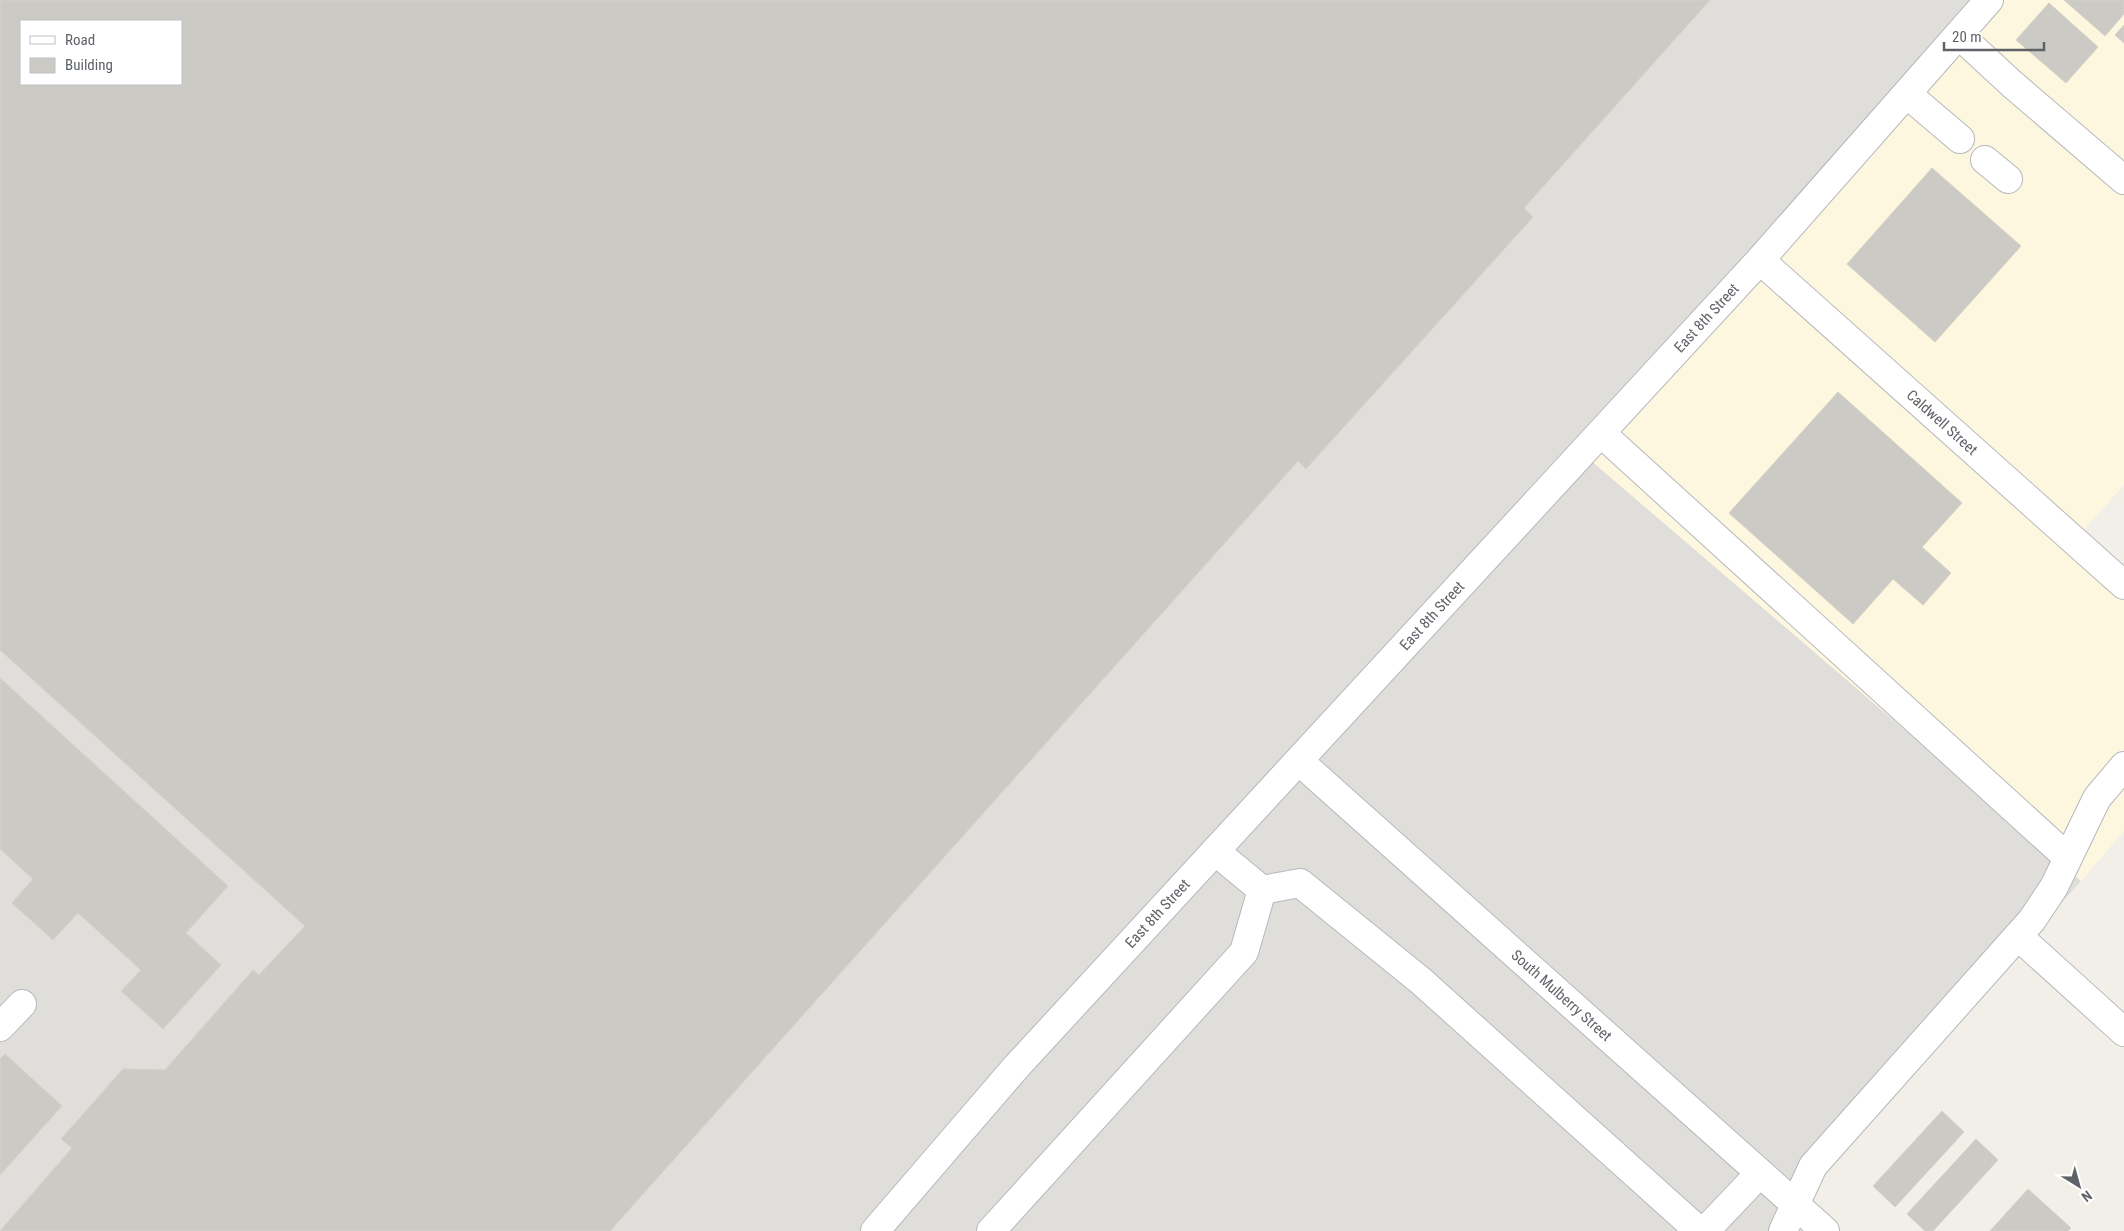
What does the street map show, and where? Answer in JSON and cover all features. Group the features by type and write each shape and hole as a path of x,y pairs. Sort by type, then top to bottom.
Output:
{"street":[{"name":"East 8th Street","path":"875,1231 1017,1066 1760,260 1989,0"},
{"path":"1959,35 2012,84 2124,180"},
{"path":"1906,94 1960,139"},
{"path":"1985,160 2008,179"},
{"name":"Caldwell Street","path":"1760,260 2124,585"},
{"path":"1601,433 2067,857"},
{"name":"South Mulberry Street","path":"1299,761 1825,1231"},
{"path":"1783,1231 1813,1166 2032,920 2054,887 2096,798 2124,766"},
{"path":"1215,851 1262,890"},
{"path":"1262,890 1300,883 1421,982 1699,1231"},
{"path":"991,1231 1244,952 1262,890"},
{"path":"2018,936 2124,1032"},
{"path":"0,1027 22,1004"},
{"path":"1705,1231 1760,1173"}],"shaded area":[{"path":"0,0 1989,0 1582,453 2081,881 1768,1231 0,1231"},
{"path":"1989,0 2124,0 2124,485 2074,541 2124,586 2124,831 2081,881 1582,454"}],"building":[{"path":"0,0 1710,0 1524,208 1533,217 1306,469 1298,461 610,1231 0,1231 72,1148 61,1139 123,1069 165,1070 253,970 259,975 305,926 0,650"},
{"path":"2064,0 2124,0 2124,14 2105,36"},
{"path":"2049,3 2098,47 2066,83 2016,40"},
{"path":"2124,25 2124,43 2115,35"},
{"path":"1932,168 2021,246 1935,342 1847,264"},
{"path":"1838,392 1962,503 1922,547 1951,573 1923,605 1893,579 1853,624 1729,513"},
{"path":"0,678 228,886 186,933 221,965 163,1029 121,991 141,970 78,913 53,940 12,903 33,879 0,849"},
{"path":"5,1054 62,1106 0,1175 0,1059"},
{"path":"1942,1111 1964,1132 1895,1207 1873,1186"},
{"path":"1976,1139 1998,1160 1933,1231 1925,1231 1907,1214"},
{"path":"2028,1189 2071,1228 2068,1231 1990,1231"}]}
